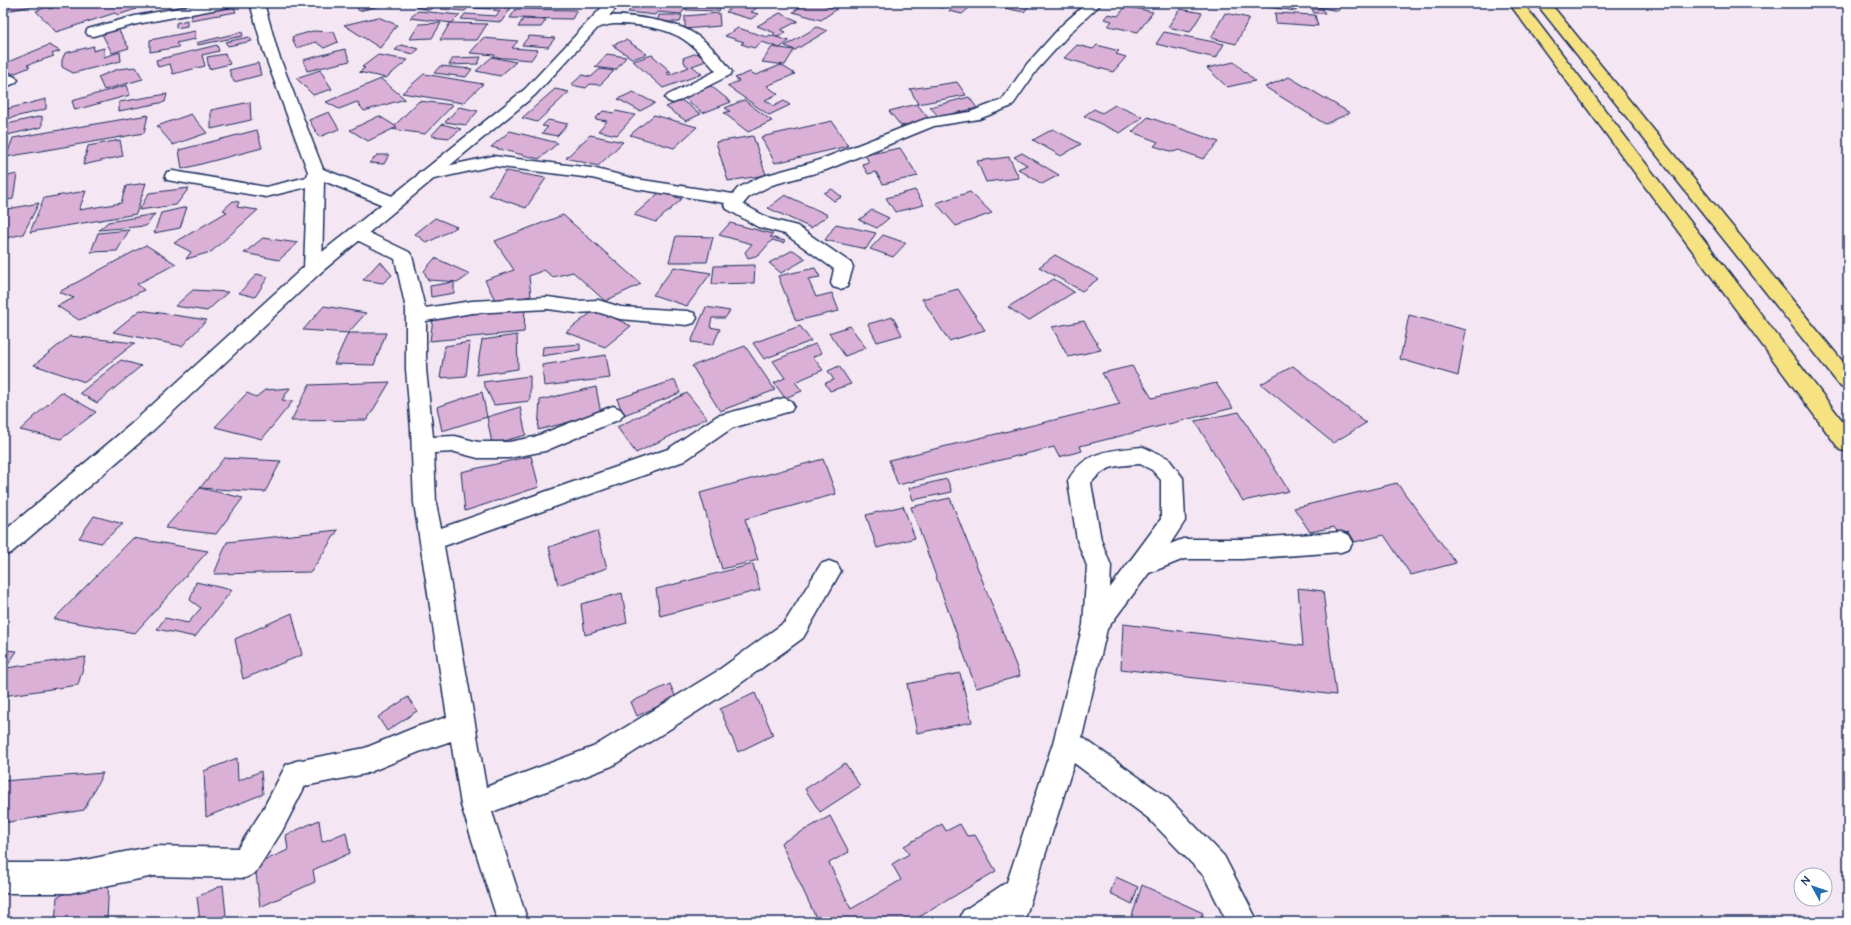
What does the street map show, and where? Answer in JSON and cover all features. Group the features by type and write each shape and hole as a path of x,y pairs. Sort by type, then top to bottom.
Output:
{"main road":[{"path":"1516,3 1848,444"},
{"path":"1543,3 1848,382"}],"street":[{"path":"93,32 135,20 229,3"},
{"path":"257,3 271,53 316,176 313,269"},
{"path":"3,546 136,432 313,269 425,176 530,92 614,3"},
{"path":"840,283 844,267 791,230 764,223 733,205 744,192 766,181 820,166 931,122 973,116 1007,103 1032,67 1068,27 1095,3"},
{"path":"593,25 607,20 633,21 686,34 702,47 725,72 673,98"},
{"path":"425,176 493,161 592,173 636,184 737,200"},
{"path":"173,176 266,192 316,176 394,203"},
{"path":"357,233 403,256 416,316 416,369 423,445 425,503 431,541 475,805 513,922"},
{"path":"416,316 472,307 548,303 576,307 598,306 620,313 686,318"},
{"path":"431,541 676,455 725,422 784,406"},
{"path":"423,445 455,444 478,450 509,450 537,445 613,414"},
{"path":"1009,922 1067,743 1094,625 1099,566 1089,540 1079,481 1092,466 1111,458 1143,456 1160,464 1172,478 1173,521 1141,566 1094,625"},
{"path":"1141,566 1183,549 1242,549 1341,542"},
{"path":"475,805 602,757 724,680 794,630 829,571"},
{"path":"3,878 70,878 154,861 245,863 272,821 296,774 365,761 416,740 462,725"},
{"path":"1067,743 1093,760 1158,808 1214,866 1243,922"},
{"path":"974,922 1019,892"}],"building":[{"path":"3,3 35,3 36,5 3,12"},
{"path":"62,3 68,5 73,3 129,3 136,9 118,15 115,13 56,32 36,11 47,7 49,9 53,8 52,6"},
{"path":"142,3 157,3 142,8 138,5"},
{"path":"309,3 327,3 310,7"},
{"path":"354,3 391,3 359,11"},
{"path":"422,3 439,4 429,10 416,7"},
{"path":"447,3 473,3 465,11 441,9"},
{"path":"477,3 495,3 491,9 473,8"},
{"path":"512,3 536,3 533,7 510,6"},
{"path":"635,3 676,3 675,5 687,6 681,14 657,12 655,15 628,12"},
{"path":"689,3 722,3 719,11 686,10"},
{"path":"738,3 772,4 769,7 761,5 751,12 758,14 751,19 726,12"},
{"path":"806,3 817,3 837,9 821,20 793,12"},
{"path":"918,3 947,3 943,8"},
{"path":"958,3 975,3 962,14 949,11"},
{"path":"997,3 1020,3 1029,6 1024,12 994,6"},
{"path":"1222,3 1242,3 1240,7"},
{"path":"1260,3 1298,3 1296,11 1260,6"},
{"path":"1314,3 1342,3 1338,11 1313,6"},
{"path":"1126,6 1153,12 1138,32 1108,26 1112,21 1104,19 1108,14 1118,16"},
{"path":"221,7 223,9 234,7 236,12 190,20 193,13"},
{"path":"496,7 511,8 501,22 461,19 465,14 496,16 500,11 493,10"},
{"path":"516,9 577,10 572,19 510,18"},
{"path":"1180,9 1202,13 1190,32 1168,27"},
{"path":"1312,9 1322,9 1325,13 1314,13"},
{"path":"418,11 460,15 452,23 410,18"},
{"path":"719,13 720,26 685,29 685,16"},
{"path":"780,13 798,21 781,30 786,32 778,37 773,35 775,33 757,26"},
{"path":"1225,13 1249,18 1236,44 1211,38"},
{"path":"1275,13 1315,15 1318,26 1276,23"},
{"path":"659,15 682,15 680,22 657,22"},
{"path":"378,17 397,25 380,48 344,25"},
{"path":"523,19 546,20 541,27 518,27"},
{"path":"187,20 187,26 176,28 176,23"},
{"path":"441,23 432,38 410,39 419,24"},
{"path":"450,23 487,24 477,40 440,40"},
{"path":"817,27 827,31 795,50 785,46"},
{"path":"738,28 767,37 770,35 789,41 780,48 762,42 754,48 741,44 744,42 725,36"},
{"path":"118,29 129,48 112,53 102,34"},
{"path":"195,31 195,39 176,43 179,47 150,52 150,40"},
{"path":"313,31 334,32 338,42 324,48 316,42 296,48 292,37"},
{"path":"242,32 243,36 198,45 196,43"},
{"path":"1164,32 1224,44 1216,58 1156,44"},
{"path":"529,36 555,38 548,47 522,45"},
{"path":"249,37 252,41 228,46 225,42"},
{"path":"483,38 518,41 512,48 538,50 531,60 493,57 495,55 470,53"},
{"path":"626,40 647,54 633,59 612,45"},
{"path":"49,45 60,51 52,54 54,56 27,65 30,67 13,74 3,68 3,64"},
{"path":"217,45 219,51 202,55 205,66 173,74 170,64 158,67 156,60"},
{"path":"401,45 419,49 413,54 395,50"},
{"path":"1077,45 1093,49 1097,45 1119,51 1116,54 1126,57 1113,72 1064,58"},
{"path":"94,46 93,51 104,48 104,57 120,52 121,61 73,73 62,67 62,60 65,53"},
{"path":"772,47 794,50 785,65 762,62"},
{"path":"345,49 350,61 307,71 303,60"},
{"path":"697,53 706,61 692,66 702,74 663,88 633,61 652,55 671,72 667,73 669,75 689,67 685,64 683,58"},
{"path":"225,54 230,64 209,69 207,57"},
{"path":"607,54 626,57 616,70 595,67"},
{"path":"378,55 408,60 386,78 359,72 365,68 362,67"},
{"path":"481,57 478,64 449,65 453,58"},
{"path":"492,57 516,62 500,76 476,71"},
{"path":"1234,62 1255,81 1227,87 1207,68"},
{"path":"258,63 261,75 234,82 229,70"},
{"path":"781,65 795,74 767,86 778,94 765,100 774,106 784,101 790,105 769,115 727,86 739,81 735,78 750,72 756,75"},
{"path":"440,66 472,69 466,77 434,73"},
{"path":"136,67 143,79 104,90 98,77 118,69"},
{"path":"600,69 614,71 600,85 590,84 586,88 571,85 582,75 591,77"},
{"path":"320,70 332,89 313,95 296,78"},
{"path":"424,74 483,84 463,103 402,93"},
{"path":"1289,77 1350,113 1325,124 1265,87"},
{"path":"381,79 405,99 364,111 357,102 339,109 326,102"},
{"path":"957,82 966,95 918,104 910,89"},
{"path":"127,85 130,95 75,110 72,101"},
{"path":"711,86 731,102 703,113 683,97"},
{"path":"555,89 569,92 537,122 522,118"},
{"path":"633,92 655,103 640,111 618,99"},
{"path":"167,94 165,102 119,111 119,102"},
{"path":"969,97 977,108 939,117 930,107"},
{"path":"46,99 46,109 3,120 3,110"},
{"path":"681,100 701,114 686,121 666,107"},
{"path":"744,100 772,121 748,132 724,113 730,111 725,108"},
{"path":"419,101 453,105 425,134 391,129"},
{"path":"250,102 251,120 211,129 211,110"},
{"path":"917,104 929,119 901,126 889,111"},
{"path":"1115,105 1143,117 1120,133 1084,116 1094,109 1102,113"},
{"path":"459,107 478,111 466,125 445,122"},
{"path":"603,111 614,113 616,111 635,115 617,135 598,131 607,121 595,119"},
{"path":"329,112 339,129 319,137 309,120"},
{"path":"191,114 207,133 173,145 157,126"},
{"path":"148,115 144,133 6,157 13,138"},
{"path":"654,115 697,127 674,148 630,135"},
{"path":"42,116 42,127 3,136 3,125"},
{"path":"379,116 397,127 368,141 350,130"},
{"path":"1148,117 1219,142 1203,159 1179,150 1173,152 1154,146 1158,142 1132,132"},
{"path":"548,120 568,124 557,136 542,133 548,127 542,126"},
{"path":"832,121 848,146 775,163 761,137"},
{"path":"442,124 461,129 450,138 431,136"},
{"path":"1053,129 1081,144 1061,156 1033,140"},
{"path":"257,130 262,148 182,169 179,150"},
{"path":"510,131 558,143 539,159 491,147"},
{"path":"590,135 623,142 598,166 566,158"},
{"path":"753,136 766,175 728,181 716,142"},
{"path":"120,140 123,156 83,165 88,146"},
{"path":"900,148 918,176 883,184 876,172 868,174 862,164 869,162 865,155"},
{"path":"1022,153 1059,175 1042,184 1018,169 1027,165 1014,157"},
{"path":"377,155 389,155 384,164 369,163"},
{"path":"1009,157 1019,178 986,182 977,161"},
{"path":"506,171 546,178 526,208 489,195"},
{"path":"17,174 13,199 3,201 3,177"},
{"path":"146,183 136,214 30,232 44,198 86,191 79,210 121,203 126,186"},
{"path":"189,188 176,205 139,210 149,193"},
{"path":"832,189 842,197 834,201 824,193"},
{"path":"915,190 924,205 895,212 886,198"},
{"path":"660,192 682,199 656,222 634,215"},
{"path":"970,192 992,213 956,226 936,203"},
{"path":"785,195 828,215 811,228 768,208"},
{"path":"233,201 239,202 237,207 258,210 211,252 186,259 191,252 174,243 227,212 223,210"},
{"path":"39,203 23,234 3,239 3,210"},
{"path":"187,207 180,228 154,233 161,213"},
{"path":"872,210 889,218 877,228 859,220"},
{"path":"155,214 146,226 99,230 108,222"},
{"path":"563,215 641,284 605,301 573,272 553,277 544,270 529,276 531,296 497,304 485,280 514,270 495,241"},
{"path":"435,218 457,227 427,243 415,234"},
{"path":"730,223 773,234 770,237 785,241 783,243 772,240 759,255 748,258 745,252 752,244 719,235"},
{"path":"836,224 876,233 866,249 825,240"},
{"path":"129,230 117,251 91,252 98,233"},
{"path":"883,235 906,243 893,257 870,249"},
{"path":"676,236 713,237 707,262 669,262"},
{"path":"263,238 298,243 279,260 244,253"},
{"path":"146,245 176,264 137,284 144,290 95,314 79,320 57,306 74,298 59,292"},
{"path":"793,250 806,259 781,273 769,263"},
{"path":"1055,255 1098,279 1082,291 1039,267"},
{"path":"435,258 470,274 459,282 428,280 424,271"},
{"path":"380,261 392,275 383,283 363,280"},
{"path":"755,265 754,283 712,284 714,266"},
{"path":"674,267 711,273 687,306 653,295"},
{"path":"815,268 820,277 808,279 816,297 832,293 839,311 796,321 778,276"},
{"path":"257,274 268,277 255,297 239,293"},
{"path":"1054,279 1074,292 1028,321 1008,307"},
{"path":"454,282 454,293 431,297 430,286"},
{"path":"958,289 985,330 949,341 922,299"},
{"path":"193,290 228,292 207,311 175,306"},
{"path":"324,306 366,313 348,333 303,330"},
{"path":"525,307 524,332 430,341 433,319"},
{"path":"706,307 730,311 725,318 712,318 710,327 720,329 713,345 691,342"},
{"path":"596,309 631,326 605,347 566,332"},
{"path":"140,310 207,320 182,346 113,332"},
{"path":"1409,315 1466,330 1458,376 1400,359"},
{"path":"893,317 902,335 877,342 868,324"},
{"path":"1084,321 1101,350 1068,357 1052,327"},
{"path":"800,326 811,341 764,359 753,343"},
{"path":"850,326 866,348 845,356 829,333"},
{"path":"348,333 386,333 374,365 334,364"},
{"path":"517,335 518,369 476,375 482,340"},
{"path":"70,336 135,343 85,382 34,365"},
{"path":"470,342 466,376 440,378 445,346"},
{"path":"580,344 580,350 542,356 543,347"},
{"path":"815,344 822,353 813,357 823,370 795,382 802,391 785,398 774,383 785,378 773,361"},
{"path":"745,346 775,390 720,411 692,366"},
{"path":"606,355 610,378 544,386 542,365"},
{"path":"121,360 141,366 97,403 80,393"},
{"path":"839,366 851,384 830,391 825,383 834,380 828,371"},
{"path":"1132,366 1152,398 1216,383 1233,408 1080,446 1082,451 1059,457 1054,447 898,485 889,460 1120,404 1102,373"},
{"path":"1293,366 1366,423 1333,443 1261,384"},
{"path":"530,376 530,401 494,405 483,382"},
{"path":"675,380 680,393 624,415 617,399"},
{"path":"390,382 367,420 291,421 309,385"},
{"path":"596,387 601,414 538,430 540,400"},
{"path":"290,388 282,400 293,401 262,439 215,427 247,393 256,397 265,390"},
{"path":"61,392 96,412 61,439 20,430"},
{"path":"482,392 487,417 442,431 437,407"},
{"path":"687,393 707,418 636,453 617,427"},
{"path":"520,407 526,435 492,444 487,417"},
{"path":"1239,412 1289,491 1243,501 1195,421"},
{"path":"531,456 539,487 465,511 461,472"},
{"path":"224,458 281,461 265,492 200,488"},
{"path":"823,459 836,494 745,519 758,560 722,569 700,493"},
{"path":"947,479 952,492 913,500 909,488"},
{"path":"1397,483 1456,563 1411,575 1384,535 1355,542 1349,532 1340,535 1334,527 1310,532 1294,508"},
{"path":"200,488 243,498 216,534 165,528"},
{"path":"950,498 1020,676 976,688 911,507"},
{"path":"903,506 915,538 877,548 866,515"},
{"path":"94,516 123,524 101,543 79,538"},
{"path":"338,530 311,572 214,574 227,542"},
{"path":"597,531 607,568 558,585 549,547"},
{"path":"133,538 208,551 135,633 54,619"},
{"path":"753,564 760,590 660,616 656,589"},
{"path":"196,582 232,590 195,637 157,629 165,618 188,623 201,608 190,600"},
{"path":"1298,588 1323,591 1336,695 1121,669 1123,624 1303,646"},
{"path":"622,593 627,623 585,635 581,604"},
{"path":"292,613 302,655 243,679 235,639"},
{"path":"3,650 17,651 3,672"},
{"path":"86,657 78,685 3,696 3,676 6,668"},
{"path":"960,673 972,722 917,733 907,684"},
{"path":"670,684 676,698 637,716 631,702"},
{"path":"755,693 773,735 738,752 720,709"},
{"path":"408,697 417,711 387,731 378,717"},
{"path":"237,758 238,781 261,771 263,794 206,817 204,771"},
{"path":"845,763 860,786 820,812 805,789"},
{"path":"103,773 84,810 3,823 3,781"},
{"path":"830,816 849,852 829,863 851,909 901,880 892,864 909,854 904,846 942,824 946,831 960,824 967,836 975,835 996,871 911,922 818,922 781,843"},
{"path":"319,820 322,842 346,832 350,853 313,870 315,882 260,907 255,865 288,850 286,835"},
{"path":"109,876 107,922 55,922 57,897"},
{"path":"1116,877 1138,887 1132,904 1110,893"},
{"path":"223,885 226,915 210,922 200,922 197,897"},
{"path":"1142,885 1203,913 1200,922 1130,922"}]}
